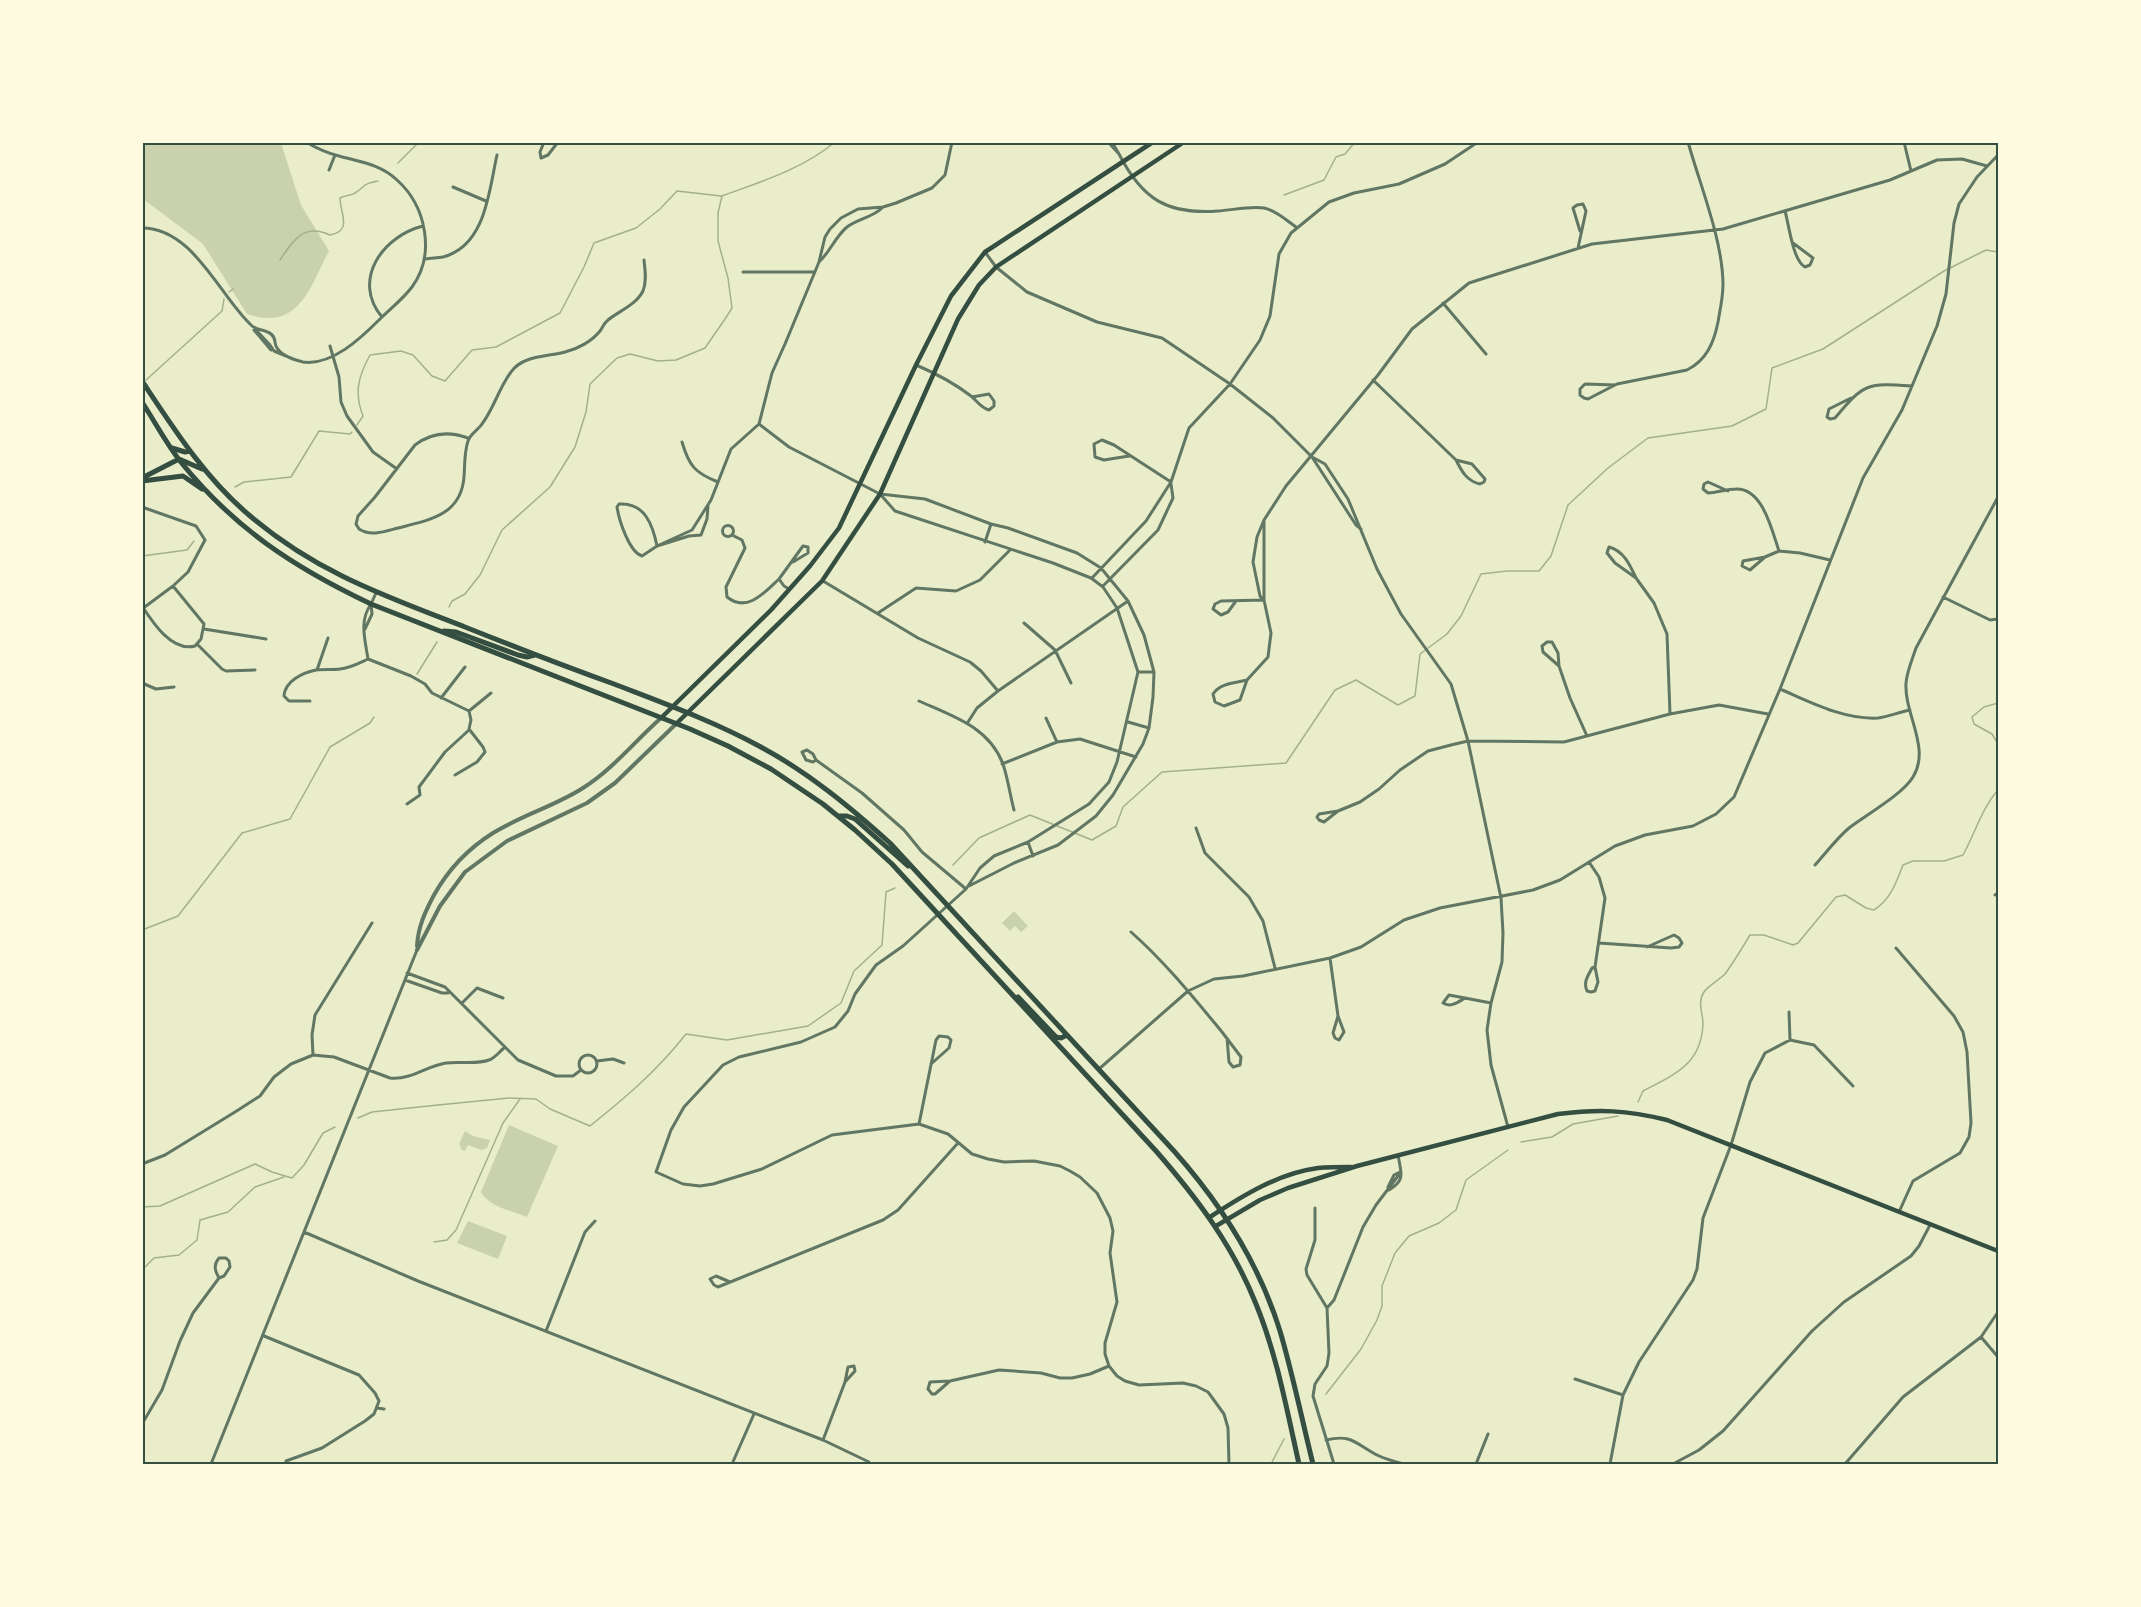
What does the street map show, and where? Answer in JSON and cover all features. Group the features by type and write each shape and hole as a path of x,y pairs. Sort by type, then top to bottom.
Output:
{"main road":[{"path":"661,718 789,589 839,528 916,365 951,297 985,252 1153,142"},
{"path":"677,723 822,581 880,494 958,319 979,285 996,267 1184,142"},
{"path":"142,381 190,451 231,499 284,542 326,569 376,593 688,713 761,747 815,782 870,825 949,905 1199,1180 1222,1209 1261,1280 1278,1325 1313,1464"},
{"path":"142,402 179,459 211,496 252,534 286,559 331,585 371,604 677,723 728,746 771,769 823,804 876,848 1156,1151 1210,1217 1231,1252 1257,1305 1274,1359 1299,1464"},
{"path":"172,448 185,452 190,451"},
{"path":"142,479 179,459 188,461 206,471"},
{"path":"142,479 183,477 211,496"},
{"path":"437,630 456,632 518,656 527,657 535,654"},
{"path":"838,816 855,819 924,878"},
{"path":"1007,989 1024,1002 1056,1037 1061,1038 1067,1035"},
{"path":"1215,1226 1282,1190 1398,1155 1558,1114 1589,1110 1624,1110 1667,1120 1998,1251"},
{"path":"1210,1217 1256,1189 1286,1177 1316,1168 1357,1167"}],"street":[{"path":"142,228 167,233 185,246 274,351 304,362 333,356 352,346 412,287 425,259 425,237 420,210 398,180 371,164 335,155 306,142"},
{"path":"544,142 540,152 541,158 548,155 558,142"},
{"path":"690,534 708,506 731,449 759,424 772,373 819,262 825,237 841,218 858,209 883,207 932,188 945,175 952,142"},
{"path":"1110,142 1150,197 1167,206 1204,212 1264,208 1275,212 1296,227"},
{"path":"1091,579 1146,521 1171,482 1189,428 1230,384 1260,340 1267,326 1279,254 1296,227 1329,202 1354,193 1399,184 1445,164 1478,142"},
{"path":"1615,385 1586,383 1581,388 1580,395 1588,399 1615,385 1687,370 1705,356 1715,335 1722,291 1720,262 1714,231 1688,142"},
{"path":"1904,142 1911,171"},
{"path":"329,170 335,155"},
{"path":"425,259 450,254 468,242 480,226 497,155"},
{"path":"1099,1069 1188,991 1214,979 1244,976 1330,958 1361,947 1404,920 1440,908 1533,890 1560,880 1626,842 1645,835 1693,826 1716,814 1734,797 1780,689 1867,468 1899,415 1913,386 1944,304 1957,210 1969,188 1998,155"},
{"path":"1263,600 1260,596 1253,562 1257,537 1264,520 1286,486 1312,457 1412,329 1469,283 1578,248 1613,241 1714,231 1890,180 1943,159 1969,160 1987,166"},
{"path":"453,187 486,201"},
{"path":"1578,248 1586,211 1583,204 1573,208 1580,231"},
{"path":"819,262 848,227 878,212 883,207"},
{"path":"1785,211 1796,257 1801,266 1810,265 1813,258 1793,243"},
{"path":"382,317 375,309 371,294 377,257 401,234 423,226"},
{"path":"985,252 996,267 1027,292 1096,322 1162,338 1230,384 1274,418 1312,457 1356,525 1361,529"},
{"path":"468,438 451,434 431,435 415,445 358,516 356,528 364,532 384,531 436,518 452,508 461,493 464,477 463,459 468,438 482,425 511,371 519,364 541,356 566,352 584,344 600,331 605,322 622,312 641,294 646,279 644,260"},
{"path":"743,272 814,272"},
{"path":"1443,303 1486,354"},
{"path":"252,326 268,331 274,337 280,352 288,356"},
{"path":"330,346 339,377 341,402 347,416 374,452 397,469"},
{"path":"916,365 935,373 972,397 983,408 989,410 994,406 994,401 989,394 972,397"},
{"path":"1373,380 1456,460 1463,474 1472,482 1480,484 1484,482 1485,479 1472,464 1456,460"},
{"path":"1851,398 1829,409 1827,417 1834,418 1851,398 1861,390 1874,385 1913,386"},
{"path":"759,424 789,447 880,494 925,499 1077,553 1101,568 1128,601 1143,635 1154,672 1149,728 1136,757 1113,795 1096,816 1058,845 968,888 903,946 876,965 855,994 848,1011 835,1027 801,1042 739,1057 723,1065 684,1107 671,1130 656,1172 683,1184 700,1186 713,1184 762,1168 832,1135 919,1124 948,1134 972,1154 988,1159 1004,1162 1034,1161 1060,1166 1080,1177 1097,1193 1110,1218 1113,1232 1110,1253 1117,1302 1104,1343 1109,1366 1125,1382 1138,1385 1183,1383 1197,1386 1208,1392 1224,1414 1228,1428 1229,1464"},
{"path":"1129,456 1104,460 1095,457 1094,444 1102,440 1114,445 1171,482"},
{"path":"682,442 692,466 702,475 718,482"},
{"path":"1312,457 1324,464 1348,500 1377,569 1401,614 1451,684 1468,741 1501,898 1502,962 1491,1002 1487,1030 1491,1065 1508,1127"},
{"path":"1103,586 1158,530 1173,498 1171,482"},
{"path":"1728,491 1708,482 1704,484 1703,489 1707,493 1728,491 1737,489 1755,497 1765,510 1779,551"},
{"path":"880,494 895,511 1053,563 1103,586 1117,608 1138,672 1128,722 1109,782 1096,798 1029,842 994,856 980,868 968,888"},
{"path":"1815,866 1846,830 1901,790 1913,778 1919,764 1919,748 1906,685 1910,664 1916,648 1998,497"},
{"path":"657,546 653,525 646,516 629,505 619,504 618,515 632,549 636,554 642,556 657,546 690,534 701,535 707,519 708,506"},
{"path":"142,507 196,526 205,540 188,572 143,608 170,641 191,648 198,644 204,624 173,586"},
{"path":"1246,680 1216,689 1215,702 1224,706 1240,700 1246,680 1268,657 1271,633 1263,600 1264,520"},
{"path":"985,542 991,524"},
{"path":"732,535 742,540 745,548 726,587 727,597 738,603 752,602 779,579 803,546 808,547 808,553 793,562"},
{"path":"1636,578 1615,563 1607,553 1610,547 1616,549 1626,559 1654,603 1667,634 1670,714"},
{"path":"877,614 916,588 956,591 980,580 1010,550"},
{"path":"1765,557 1747,558 1743,561 1743,566 1750,570 1765,557 1779,551 1830,560"},
{"path":"779,579 789,589"},
{"path":"822,581 918,638 970,662 998,690"},
{"path":"368,659 365,629 362,624 364,614 376,593"},
{"path":"1943,597 1990,621 1998,619"},
{"path":"1236,601 1228,612 1221,615 1213,609 1215,604 1221,601 1263,600"},
{"path":"968,722 977,708 998,690 1128,601"},
{"path":"365,629 372,614 371,604"},
{"path":"1024,623 1055,650 1071,683"},
{"path":"204,629 266,639"},
{"path":"317,670 328,638"},
{"path":"1559,666 1543,652 1542,646 1547,642 1552,642 1556,647 1559,666 1570,698 1587,736"},
{"path":"198,644 226,671 255,670"},
{"path":"310,701 289,701 284,696 284,691 291,682 317,670 342,669 368,659 411,676 424,684 432,693 469,711"},
{"path":"441,698 465,667"},
{"path":"1138,672 1154,672"},
{"path":"142,683 156,689 174,687"},
{"path":"1780,689 1828,709 1859,717 1880,717 1910,710"},
{"path":"469,711 491,693"},
{"path":"919,701 968,722 982,732 1002,764 1014,810"},
{"path":"1338,811 1320,813 1317,817 1324,822 1338,811 1360,802 1428,751 1468,741 1564,742 1670,714 1719,705 1768,714"},
{"path":"407,804 420,795 419,787 445,752 470,730 469,711"},
{"path":"417,950 418,931 426,911 445,878 458,862 493,833 564,800 584,788 603,774 661,718"},
{"path":"1046,718 1057,742"},
{"path":"1128,722 1149,728"},
{"path":"211,1464 407,973 440,906 465,872 507,840 587,803 615,783 677,723"},
{"path":"455,775 477,762 485,752 470,730"},
{"path":"1002,764 1057,742 1080,739 1136,757"},
{"path":"816,760 813,762 806,760 802,752 811,751 816,760 862,793 904,830 922,852 968,888"},
{"path":"1196,828 1205,853 1249,897 1263,921 1275,968"},
{"path":"1029,842 1033,856"},
{"path":"1589,862 1599,878 1605,898 1595,967 1598,982 1595,991 1591,993 1585,987 1586,979 1595,967"},
{"path":"313,1055 312,1035 315,1015 372,923"},
{"path":"1131,932 1154,952 1227,1038 1241,1057 1240,1065 1233,1067 1229,1062 1227,1038"},
{"path":"1599,943 1671,948 1679,947 1682,943 1674,935 1647,946"},
{"path":"1896,948 1954,1016 1963,1032 1967,1052 1971,1123 1969,1137 1960,1153 1913,1181 1899,1212"},
{"path":"1330,958 1338,1016 1344,1032 1339,1040 1333,1033 1338,1016"},
{"path":"407,973 445,987 518,1060 556,1076 573,1076 581,1070"},
{"path":"405,980 442,993 449,993"},
{"path":"462,1003 477,988 503,998"},
{"path":"1465,998 1453,1005 1443,1002 1449,995 1491,1002"},
{"path":"1789,1012 1790,1040"},
{"path":"919,1124 931,1064 936,1041 939,1036 948,1036 951,1040 949,1048 931,1064"},
{"path":"1610,1464 1623,1395 1639,1362 1693,1280 1697,1269 1703,1218 1731,1145 1750,1082 1765,1053 1790,1040 1814,1045 1853,1086"},
{"path":"142,1164 165,1155 235,1112 260,1096 274,1077 291,1064 313,1055 334,1057 390,1078 399,1079 416,1075 444,1063 483,1062 493,1059 504,1048"},
{"path":"591,1055 597,1061 597,1067 593,1072 587,1073 581,1070 579,1065 582,1057 591,1055"},
{"path":"597,1061 613,1059 624,1063"},
{"path":"730,1282 716,1276 710,1279 718,1287 883,1220 898,1210 958,1143"},
{"path":"1327,1308 1334,1300 1363,1227 1387,1191 1399,1183 1401,1172 1398,1155"},
{"path":"1387,1191 1391,1178 1401,1172"},
{"path":"1315,1208 1315,1240 1308,1258 1307,1275 1327,1308 1329,1353 1327,1366 1315,1384 1313,1396 1334,1464"},
{"path":"546,1331 585,1232 595,1221"},
{"path":"1673,1464 1699,1450 1723,1431 1812,1331 1844,1302 1911,1256 1930,1224"},
{"path":"304,1232 416,1280 823,1440 868,1463"},
{"path":"142,1424 162,1390 193,1313 230,1267 230,1261 226,1258 219,1258 216,1262 216,1272 219,1278"},
{"path":"1845,1464 1903,1397 1981,1337 1998,1311"},
{"path":"264,1336 359,1375 375,1392 379,1401 374,1414 365,1421 322,1448 286,1461"},
{"path":"1981,1337 1998,1357"},
{"path":"823,1440 845,1382 848,1367 854,1366 855,1371 845,1382"},
{"path":"950,1381 937,1394 932,1394 928,1389 930,1382 950,1381 999,1370 1072,1378 1109,1366"},
{"path":"1575,1379 1623,1395"},
{"path":"377,1408 384,1409"},
{"path":"732,1464 754,1414"},
{"path":"1476,1464 1488,1434"},
{"path":"1326,1440 1357,1441 1372,1453 1403,1464"}],"green space":[{"path":"142,143 281,143 301,205 329,251 300,303 279,317 265,318 247,314 203,244 143,199"},
{"path":"1014,911 1028,926 1021,932 1015,926 1010,931 1002,923"},
{"path":"509,1125 558,1146 527,1217 495,1205 481,1192"},
{"path":"465,1131 473,1136 490,1140 487,1148 481,1150 468,1145 465,1151 462,1150 459,1144"},
{"path":"468,1221 507,1236 498,1259 457,1243"}],"waterway":[{"path":"398,163 417,144 423,142"},
{"path":"449,607 452,601 465,594 480,575 502,530 550,487 575,447 586,412 590,384 617,358 630,354 658,361 676,360 705,348 725,319 732,308 728,278 718,241 718,213 722,196 795,167 835,142"},
{"path":"1284,195 1324,180 1336,157 1345,154 1355,142"},
{"path":"280,260 295,240 306,232 313,231 330,235 341,230 344,221 340,198 378,181"},
{"path":"357,425 363,416 360,408 359,385 370,355 401,351 413,355 432,376 445,381 472,350 496,347 560,313 594,243 636,228 660,209 677,191 721,196"},
{"path":"953,865 979,838 1030,815 1092,840 1116,826 1123,807 1162,772 1286,763 1335,690 1356,680 1398,705 1415,696 1420,654 1447,634 1461,616 1481,574 1539,571 1551,556 1568,505 1608,468 1648,438 1732,426 1766,409 1772,368 1823,349 1944,271 1986,250 1998,252"},
{"path":"229,292 233,289"},
{"path":"146,380 222,311 224,299"},
{"path":"235,487 244,482 291,477 319,431 350,434 352,432"},
{"path":"142,556 187,550 194,541"},
{"path":"417,674 437,642"},
{"path":"1998,703 1984,707 1972,717 1974,724 1992,734 1998,744"},
{"path":"142,930 178,916 242,833 290,819 330,747 370,723 374,717"},
{"path":"1638,1102 1643,1091 1676,1073 1692,1059 1701,1038 1702,996 1725,974 1750,935 1764,935 1793,945 1798,943 1836,897 1845,895 1866,908 1874,910 1889,896 1903,865 1913,861 1944,861 1963,855 1983,813 1998,790"},
{"path":"358,1118 372,1112 509,1098 536,1099 550,1109 590,1126 641,1083 686,1034 727,1040 808,1026 841,1003 854,971 882,945 886,892 895,888"},
{"path":"434,1242 447,1240 456,1230 503,1123 520,1099"},
{"path":"1521,1142 1552,1137 1573,1124 1618,1116"},
{"path":"142,1207 160,1206 255,1164 292,1178 304,1165 323,1133 335,1127"},
{"path":"1326,1394 1361,1349 1377,1320 1382,1306 1382,1286 1395,1253 1409,1236 1439,1223 1456,1210 1466,1180 1508,1150"},
{"path":"142,1270 154,1258 179,1255 197,1240 200,1220 228,1212 255,1187 284,1177"},
{"path":"1271,1464 1284,1439"}]}
